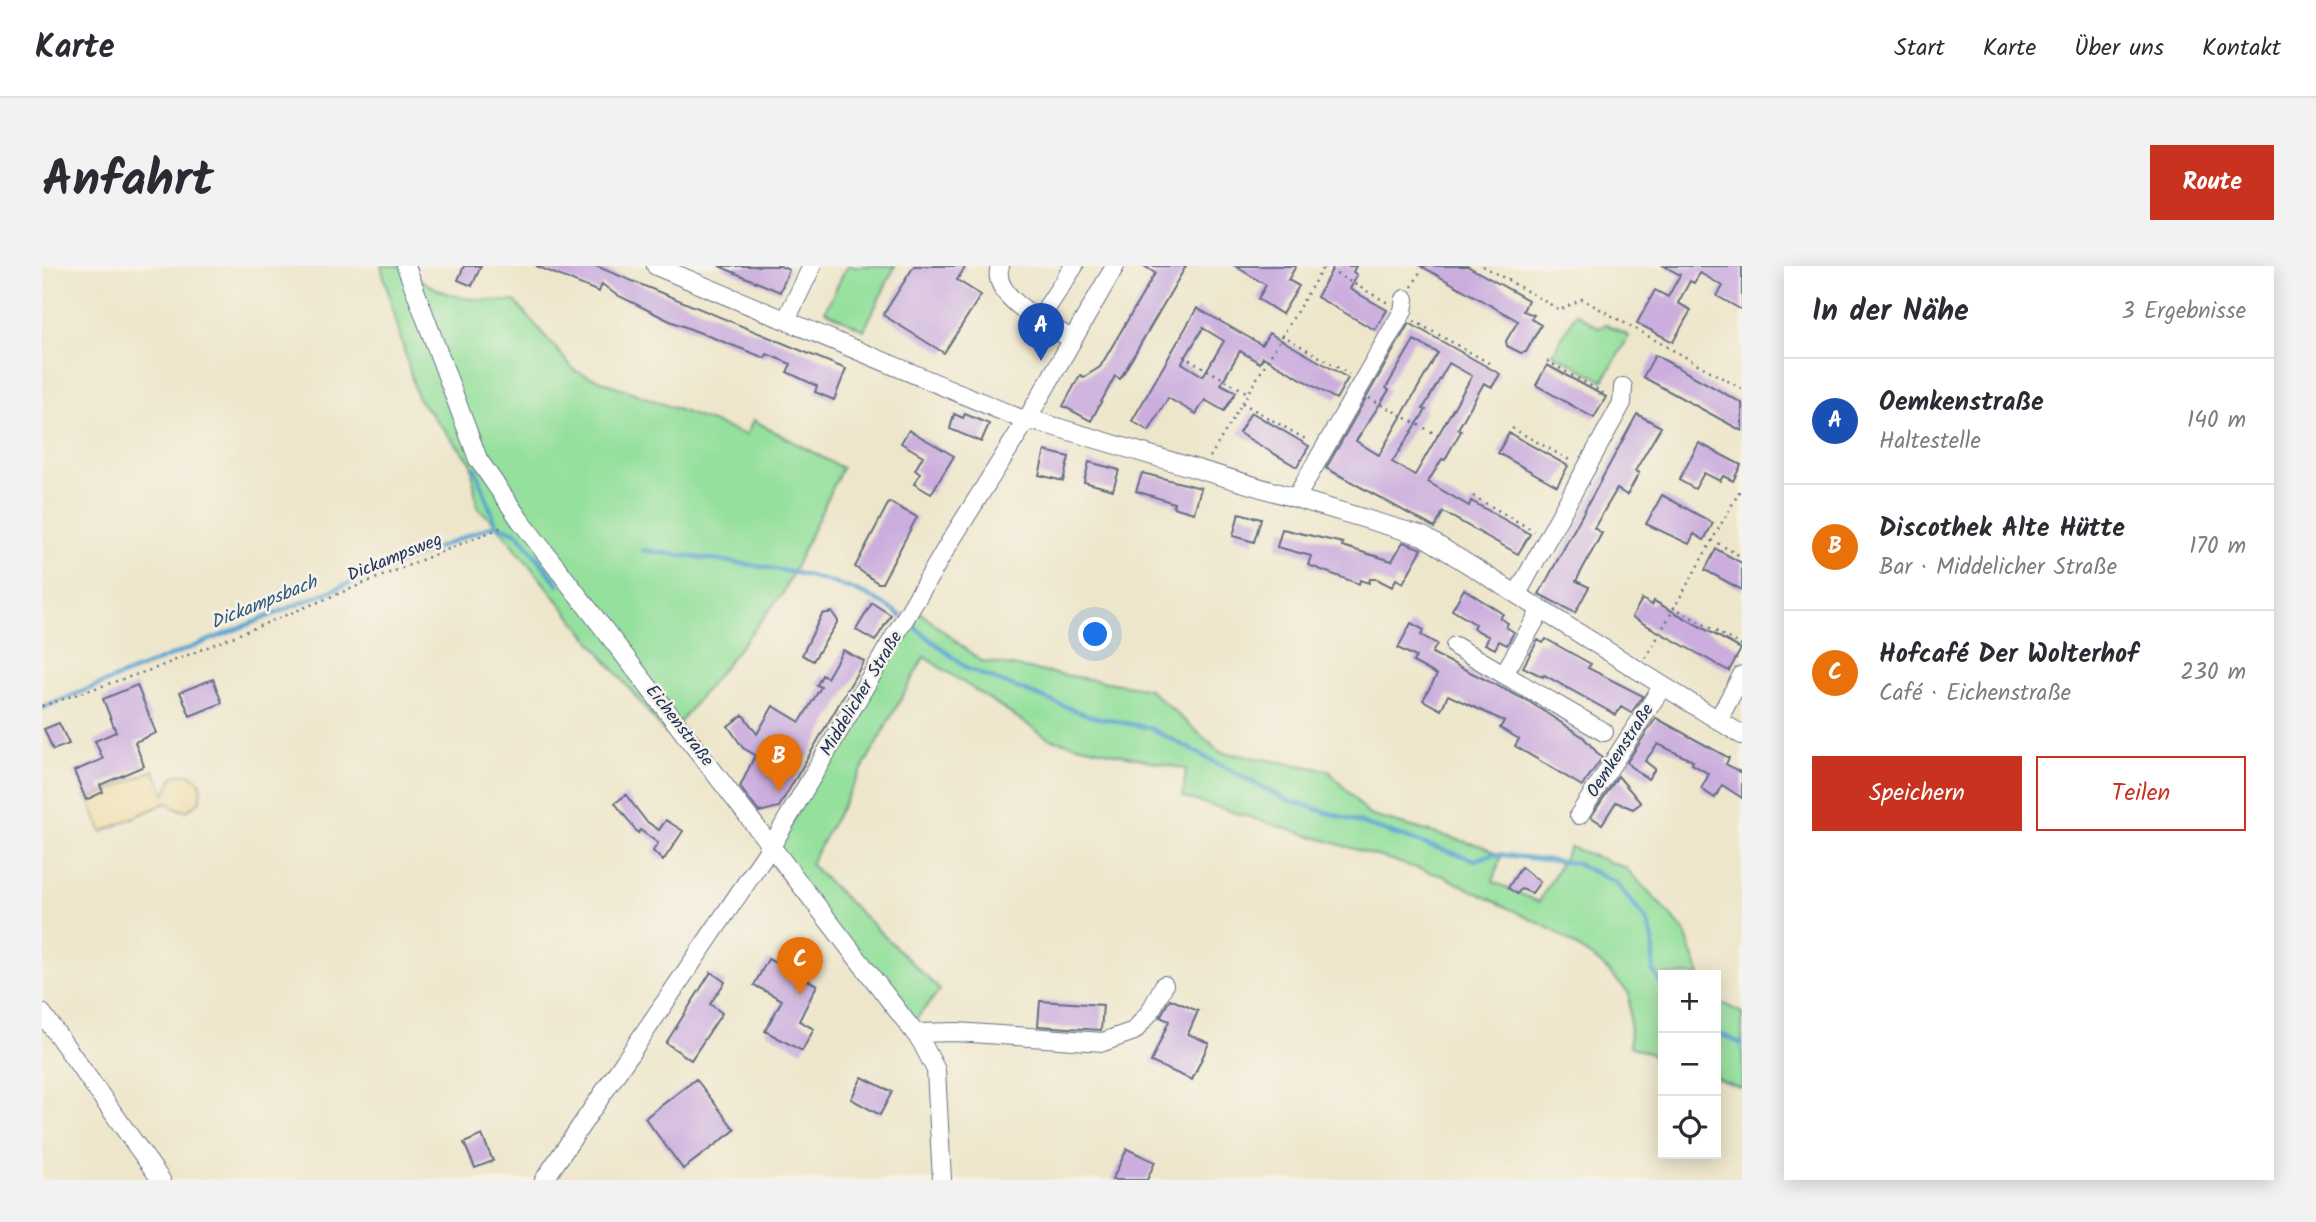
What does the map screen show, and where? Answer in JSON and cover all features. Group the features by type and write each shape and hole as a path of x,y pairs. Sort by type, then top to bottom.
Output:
{"street":[{"name":"Eichenstraße","path":"405,266 478,460 520,520 915,1033 936,1070 942,1180"},
{"name":"Oemkenstraße","path":"656,266 1026,421 1039,422 1297,496 1423,536 1742,735"},
{"path":"786,320 812,266"},
{"path":"1000,266 998,279 1006,296 1073,340"},
{"path":"1040,318 1074,266"},
{"name":"Middelicher Straße","path":"544,1180 772,845 948,545 1026,421 1115,266"},
{"path":"1297,496 1404,308"},
{"path":"1517,594 1622,395"},
{"path":"1504,674 1541,610"},
{"name":"Oemkenstraße","path":"1455,646 1604,733"},
{"path":"1718,720 1742,675"},
{"name":"Oemkenstraße","path":"1579,815 1662,687"},
{"path":"915,1033 956,1031 1103,1042 1134,1031 1150,1012 1164,985"},
{"path":"42,1013 161,1180"}],"path":[{"path":"1203,469 1324,266 1404,308 1489,363"},
{"path":"1404,308 1423,266"},
{"path":"1483,266 1560,310 1582,299 1742,388"},
{"path":"1282,335 1443,438"},
{"path":"1183,356 1248,393"},
{"path":"1547,361 1622,395"},
{"path":"1242,403 1324,450"},
{"path":"1512,428 1585,468"},
{"path":"1638,671 1742,487"},
{"path":"1473,496 1546,538"},
{"name":"Dickampsweg","path":"42,706 156,668 520,520"},
{"path":"1712,540 1742,557"},
{"path":"1673,607 1742,646"}],"green space":[{"path":"381,266 404,266 430,285 455,296 515,301 575,371 746,435 753,420 842,468 783,593 680,722 666,734 496,524 477,507 471,462 417,397"},
{"path":"847,266 895,266 864,330 825,311"},
{"path":"1576,313 1599,328 1606,324 1629,336 1603,381 1553,353"},
{"path":"913,607 981,661 1149,689 1220,752 1328,770 1369,815 1485,847 1501,857 1493,882 1539,902 1570,847 1626,868 1684,930 1698,970 1658,970 1658,1057 1630,1046 1629,993 1600,963 1553,930 1443,876 1183,797 1186,769 1050,739 924,657 810,864 940,990 911,1025 769,862"},
{"path":"1721,1002 1742,1013 1742,1088 1721,1080"}],"sand":[{"path":"154,770 165,795 173,777 188,774 195,778 201,784 200,801 186,811 174,808 168,802 102,832 88,800"}],"building":[{"path":"464,266 481,266 472,286 458,280"},
{"path":"536,266 596,266 846,369 834,400 815,392 817,386 787,372 791,364 767,354 765,358 670,321 615,294 602,284 599,292"},
{"path":"719,266 780,266 789,270 780,292"},
{"path":"914,266 966,266 957,280 981,295 944,353 883,315"},
{"path":"1144,266 1186,266 1120,379 1115,376 1091,421 1063,406 1080,375 1084,377 1100,367 1155,273"},
{"path":"1235,266 1296,266 1288,280 1299,286 1282,314 1258,299 1266,285"},
{"path":"1334,266 1356,266 1353,272 1357,275 1350,289 1387,310 1375,330 1317,297"},
{"path":"1421,266 1467,266 1528,300 1523,311 1534,315 1531,319 1541,325 1526,352 1521,353 1507,346 1506,341 1518,321"},
{"path":"1664,266 1742,266 1742,310 1717,296 1723,286 1700,273 1694,283 1690,281 1678,303 1691,310 1673,342 1637,323 1655,290 1668,297 1680,275"},
{"path":"1197,308 1262,345 1269,333 1348,378 1336,399 1263,357 1260,363 1240,351 1221,384 1236,392 1224,411 1205,400 1196,414 1168,398 1149,431 1132,421","holes":["1203,328 1224,341 1203,376 1182,363"]},
{"path":"1409,323 1500,374 1492,387 1484,383 1458,429 1461,431 1445,460 1442,459 1428,482 1469,506 1471,501 1530,534 1518,554 1443,512 1435,528 1326,468","holes":["1414,340 1438,353 1379,455 1356,441 1389,390 1386,388","1449,363 1472,376 1415,475 1392,462 1426,410 1423,409"]},
{"path":"1655,355 1742,403 1742,431 1643,377"},
{"path":"1547,365 1606,397 1594,418 1536,385"},
{"path":"1251,412 1309,446 1297,467 1239,433"},
{"path":"954,414 963,418 965,414 989,424 981,442 950,429"},
{"path":"1637,414 1661,427 1635,471 1639,473 1627,495 1617,489 1594,528 1602,533 1576,581 1589,587 1575,613 1539,594"},
{"path":"909,430 954,456 931,494 914,484 920,474 915,470 923,456 901,443"},
{"path":"1509,433 1568,466 1557,486 1498,453"},
{"path":"1699,443 1741,465 1733,481 1723,476 1720,481 1704,473 1695,489 1679,480"},
{"path":"1045,451 1069,457 1063,481 1039,475"},
{"path":"1089,462 1119,470 1113,490 1084,482"},
{"path":"1142,473 1201,488 1194,513 1173,507 1174,503 1136,491"},
{"path":"1662,495 1713,523 1704,540 1694,534 1689,544 1646,524"},
{"path":"889,502 917,517 882,583 878,583 855,567"},
{"path":"1239,513 1261,519 1254,542 1233,536"},
{"path":"1282,529 1343,543 1342,546 1392,561 1403,542 1422,549 1403,583 1396,579 1392,587 1377,579 1370,579 1369,583 1360,580 1359,584 1308,565 1311,556 1277,547"},
{"path":"1716,549 1742,563 1742,590 1705,570"},
{"path":"1464,589 1503,614 1500,618 1508,623 1506,627 1514,632 1507,645 1499,641 1495,649 1485,644 1489,637 1473,628 1475,624 1452,610"},
{"path":"1642,599 1652,605 1654,601 1741,649 1729,671 1632,617"},
{"path":"872,603 891,615 875,641 856,630"},
{"path":"832,612 838,621 813,661 802,655 822,614"},
{"path":"1411,623 1424,630 1421,635 1437,644 1432,653 1528,701 1583,737 1602,758 1582,786 1515,746 1519,739 1500,728 1504,721 1448,695 1441,710 1423,700 1437,675 1413,662 1416,657 1398,648"},
{"path":"1546,639 1591,664 1588,668 1643,696 1631,713 1621,707 1616,715 1544,675 1543,677 1523,667 1538,640 1543,643"},
{"path":"843,650 864,661 779,807 759,812 740,787 755,755 743,748 728,726 743,715 757,734 773,706 800,722 821,687 817,685 822,675 827,678"},
{"path":"213,679 222,703 190,716 180,692"},
{"path":"137,685 156,733 135,742 144,766 100,785 103,792 86,800 74,771 103,759 95,741 116,732 103,699"},
{"path":"1656,718 1729,758 1726,764 1742,773 1742,798 1722,785 1715,798 1701,789 1709,774 1692,764 1693,761 1658,744 1645,761 1655,769 1648,779 1630,766 1627,762"},
{"path":"59,723 69,744 53,750 44,729"},
{"path":"1618,776 1641,803 1633,809 1616,802 1602,824 1591,817"},
{"path":"626,795 646,821 659,830 666,820 683,831 663,861 653,851 658,843 640,830 638,833 615,803"},
{"path":"1521,867 1540,882 1532,893 1521,889 1517,894 1508,888"},
{"path":"768,959 817,985 799,1021 814,1029 802,1051 765,1031 782,1000 754,985"},
{"path":"711,972 725,982 710,1004 722,1013 691,1060 666,1043"},
{"path":"1170,999 1198,1011 1188,1034 1209,1043 1192,1080 1151,1062 1169,1021 1160,1017"},
{"path":"1040,1001 1103,1005 1101,1030 1038,1026"},
{"path":"862,1077 892,1092 880,1115 851,1099"},
{"path":"696,1079 735,1130 683,1169 645,1118"},
{"path":"482,1135 493,1161 475,1168 464,1143"},
{"path":"1127,1149 1155,1162 1147,1180 1112,1180"}],"waterway":[{"path":"475,468 496,524 518,533 558,584"},
{"name":"Dickampsbach","path":"42,708 496,524"},
{"path":"643,550 813,577 876,600 901,616"},
{"path":"907,621 968,669 1090,716 1150,728 1285,799 1475,860 1495,854 1574,863 1615,882 1647,921 1653,940 1653,971 1658,978"},
{"path":"1718,1033 1742,1044"}],"place":[{"name":"Oemkenstraße","path":"1041,361"},
{"name":"Discothek Alte Hütte","path":"779,792"},
{"name":"Hofcafé Der Wolterhof","path":"800,995"}]}
